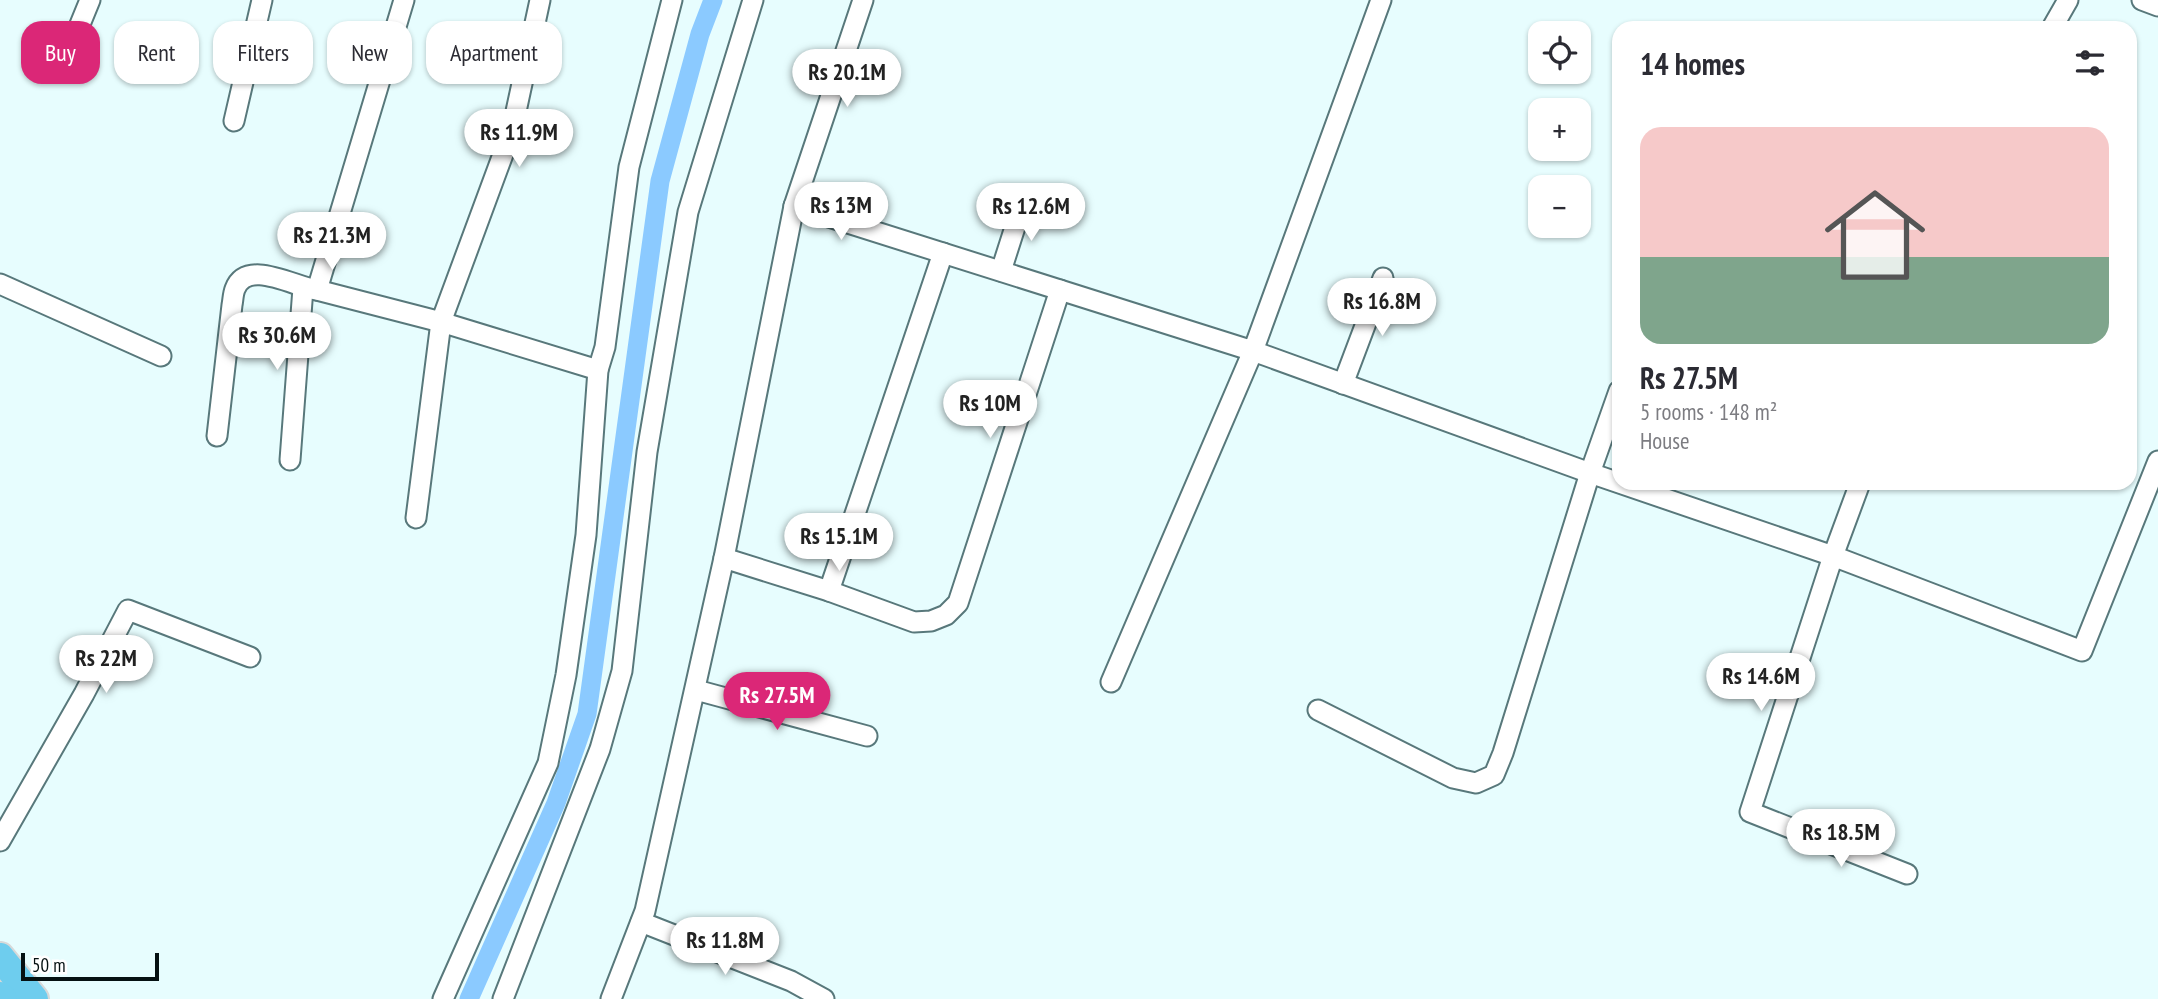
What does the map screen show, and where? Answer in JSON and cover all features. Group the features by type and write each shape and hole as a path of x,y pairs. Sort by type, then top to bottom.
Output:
{"highway":[{"path":"0,957 34,999"}],"street":[{"path":"81,21 89,0"},
{"path":"234,121 262,0"},
{"path":"290,460 310,289 404,0"},
{"path":"416,518 441,322 512,130 540,0"},
{"path":"443,999 548,764 566,675 586,535 598,370 605,347 629,167 672,0"},
{"path":"503,999 600,749 622,671 647,452 688,212 753,0"},
{"path":"611,999 641,922 696,690 794,206 863,0"},
{"path":"1111,682 1253,351 1381,0"},
{"path":"2056,21 2068,0"},
{"path":"2142,0 2158,6"},
{"path":"1001,271 1023,202"},
{"path":"794,206 1253,351 1612,481"},
{"path":"829,591 943,253"},
{"path":"217,436 236,286 245,276 259,274 284,280 441,322 598,370"},
{"path":"1343,384 1382,278"},
{"path":"0,284 161,356"},
{"path":"724,558 829,591 914,622 931,621 946,615 958,603 1060,290"},
{"path":"1318,710 1453,778 1476,783 1494,775 1612,411"},
{"path":"1637,490 1833,556 2082,651 2158,461"},
{"path":"1857,490 1833,556 1750,812 1908,874"},
{"path":"0,841 84,694 128,610 250,657"},
{"path":"696,690 867,736"},
{"path":"641,922 791,981 824,999"}],"waterway":[{"path":"469,999 556,803 587,714 660,181 700,34 713,0"}]}
